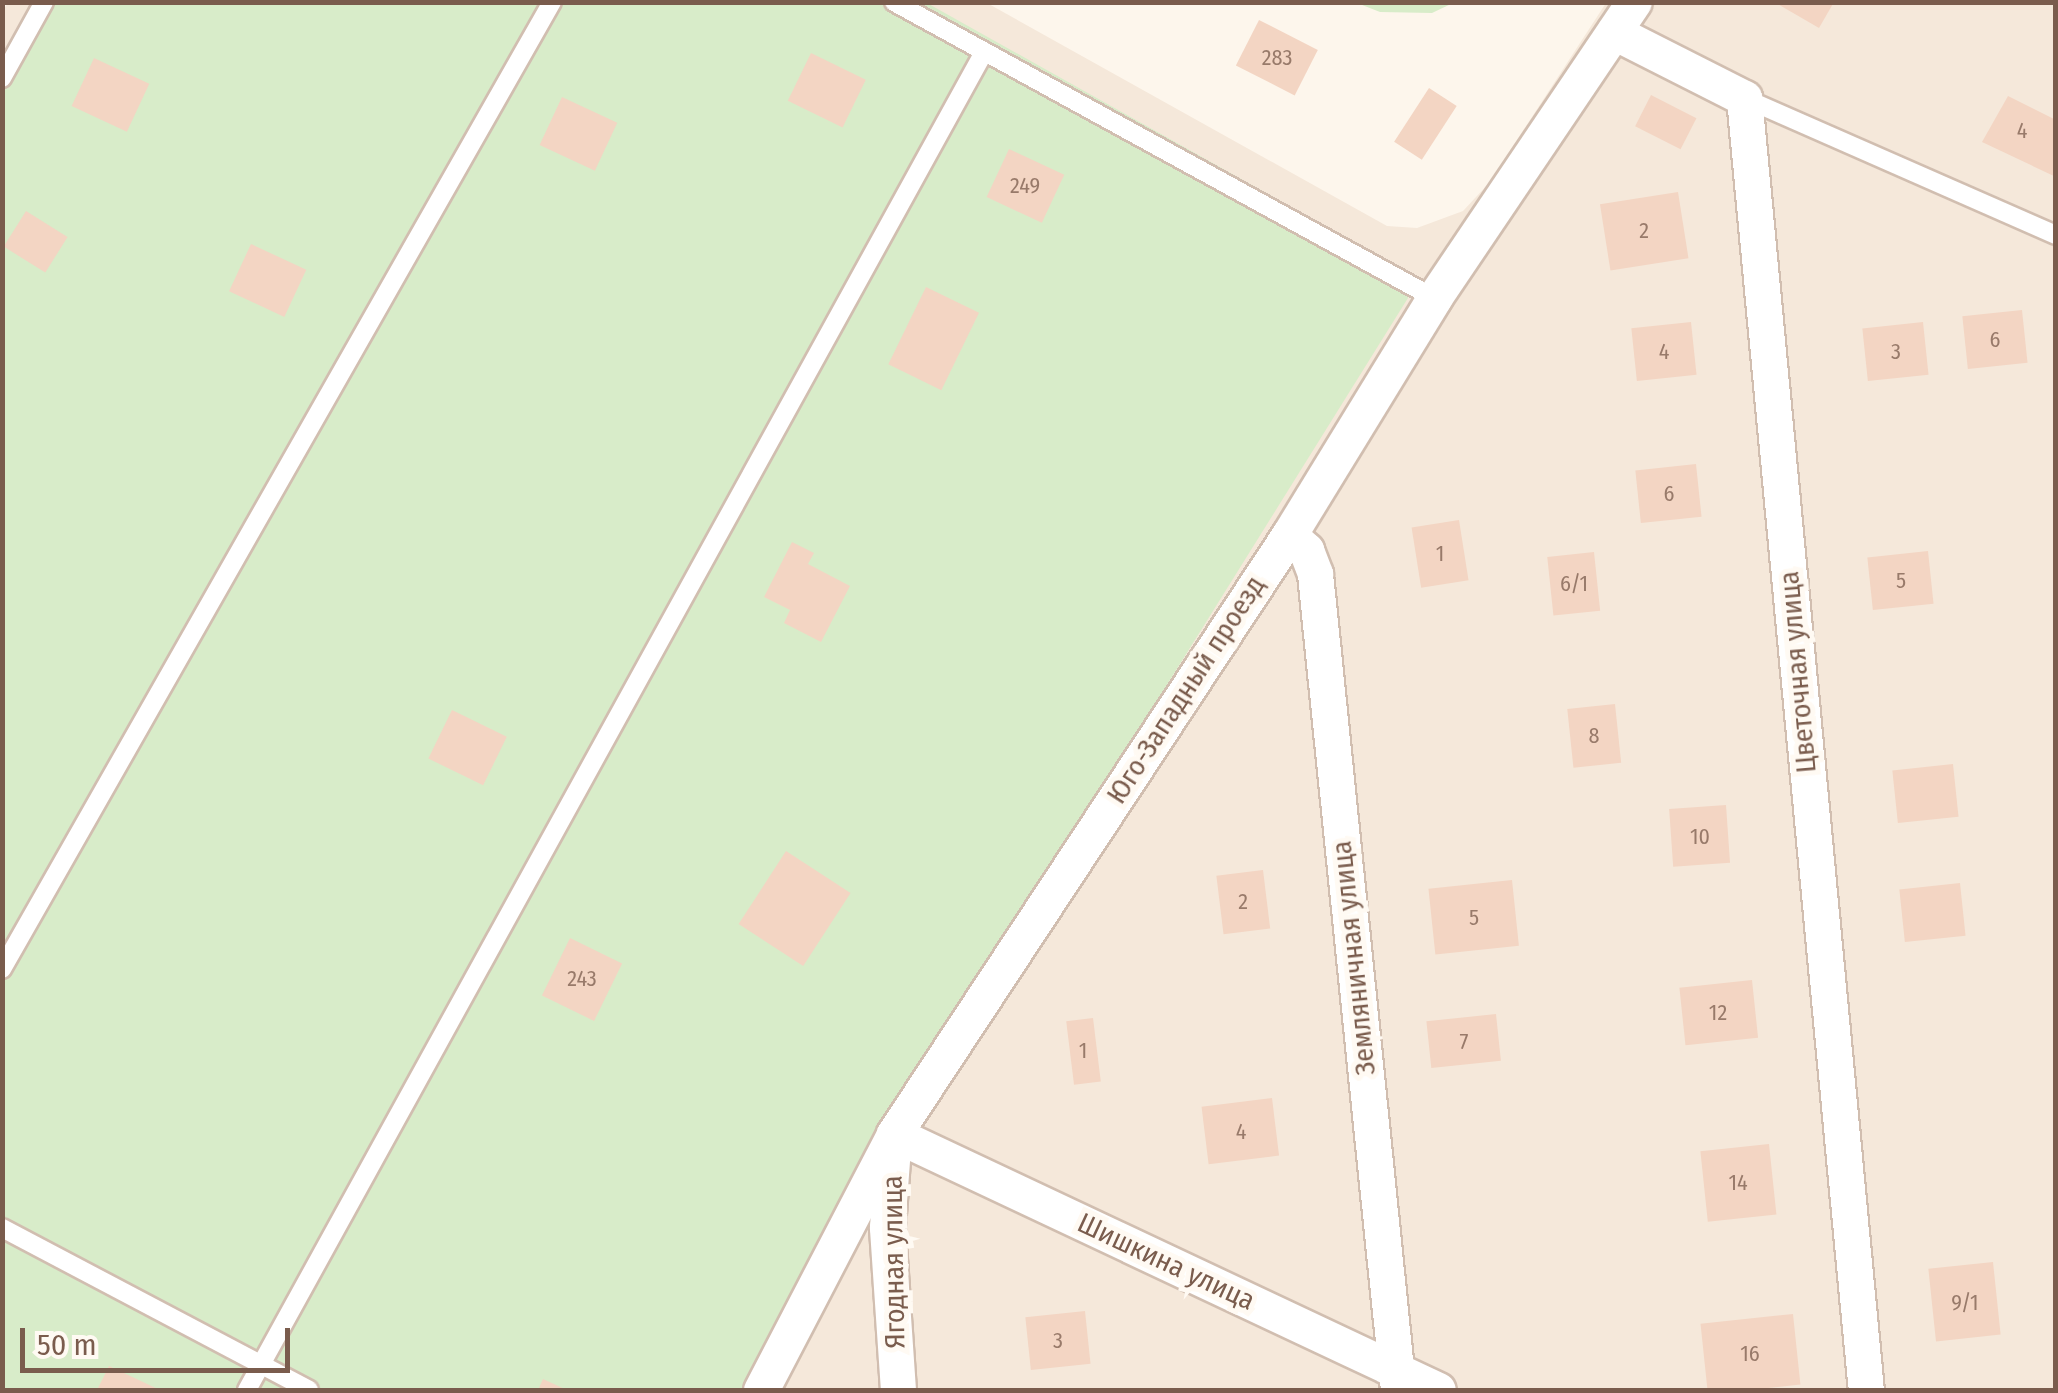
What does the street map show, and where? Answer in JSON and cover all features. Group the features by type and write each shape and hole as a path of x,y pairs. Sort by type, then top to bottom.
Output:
{"street":[{"name":"Юго-Западный проезд","path":"761,1390 894,1134 1288,535 1434,298 1634,2"},
{"path":"1614,32 1744,98"},
{"name":"Цветочная улица","path":"1744,98 1866,1390"},
{"name":"Земляничная улица","path":"1288,535 1306,550 1315,574 1397,1381"},
{"name":"Шишкина улица","path":"894,1134 1397,1381 1438,1390"},
{"name":"Ягодная улица","path":"894,1134 887,1226 898,1390"}],"lane":[{"path":"2,78 44,2"},
{"path":"2,969 552,2"},
{"path":"894,2 1434,298"},
{"path":"247,1390 984,52"},
{"path":"1744,98 2056,235"},
{"path":"2,1228 309,1390"}],"shaded area":[{"path":"8,3 987,3 1387,226 1417,228 1463,211 1489,183 1606,3 2055,3 2055,1390 3,1390 2,12"}],"green space":[{"path":"37,3 927,3 1402,269 1408,298 887,1134 758,1390 3,1390 2,63"},
{"path":"1357,3 1453,3 1432,13 1380,12"}],"building":[{"path":"1774,2 1834,2 1819,28"},
{"path":"1259,20 1318,50 1295,95 1236,65"},
{"path":"811,53 866,80 843,127 788,101"},
{"path":"94,58 149,84 127,132 72,106"},
{"path":"1429,88 1457,106 1422,160 1394,142"},
{"path":"1651,95 1696,118 1681,149 1635,126"},
{"path":"2008,96 2056,120 2056,177 1982,142"},
{"path":"562,97 617,123 595,171 540,145"},
{"path":"1009,149 1064,175 1042,223 987,197"},
{"path":"1678,192 1688,258 1610,271 1600,204"},
{"path":"26,211 68,237 45,273 4,247"},
{"path":"251,244 306,270 284,317 229,291"},
{"path":"926,287 979,313 941,390 888,364"},
{"path":"2022,310 2028,363 1968,369 1962,316"},
{"path":"1691,322 1697,375 1637,381 1631,328"},
{"path":"1923,322 1929,375 1868,381 1862,328"},
{"path":"1696,464 1702,517 1641,523 1635,470"},
{"path":"1459,520 1469,580 1421,588 1412,528"},
{"path":"792,542 814,553 808,564 850,586 821,642 784,623 790,610 764,597"},
{"path":"1928,551 1934,604 1873,610 1867,557"},
{"path":"1594,552 1600,611 1553,616 1547,557"},
{"path":"1615,704 1621,763 1573,768 1567,709"},
{"path":"452,710 507,737 483,785 428,759"},
{"path":"1953,764 1959,817 1898,823 1892,770"},
{"path":"1726,805 1730,863 1673,867 1669,809"},
{"path":"786,851 851,893 803,966 739,924"},
{"path":"1263,870 1270,929 1224,934 1216,876"},
{"path":"1512,880 1519,946 1435,954 1428,889"},
{"path":"1960,883 1966,936 1905,942 1899,889"},
{"path":"570,938 622,963 594,1021 542,996"},
{"path":"1752,980 1758,1038 1685,1045 1679,988"},
{"path":"1496,1014 1501,1061 1431,1068 1426,1021"},
{"path":"1093,1018 1101,1082 1074,1085 1066,1021"},
{"path":"1272,1098 1279,1156 1209,1164 1202,1107"},
{"path":"1769,1144 1776,1215 1708,1222 1700,1151"},
{"path":"1993,1262 2001,1335 1936,1341 1928,1269"},
{"path":"1085,1311 1091,1364 1031,1370 1025,1317"},
{"path":"1793,1314 1800,1385 1707,1390 1701,1324"},
{"path":"109,1366 160,1390 97,1390"},
{"path":"543,1379 567,1390 538,1390"}]}
